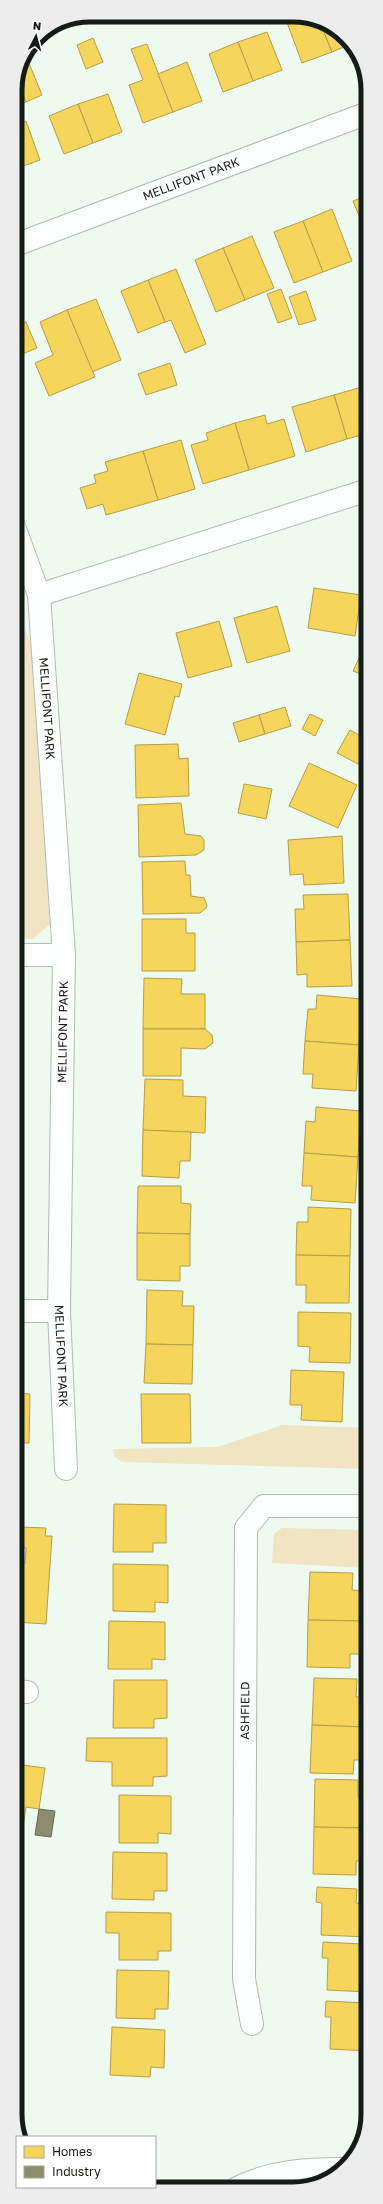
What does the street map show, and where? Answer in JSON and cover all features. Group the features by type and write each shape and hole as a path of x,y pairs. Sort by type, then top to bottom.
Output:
{"street":[{"name":"MELLIFONT PARK","path":"22,242 361,116"},
{"path":"39,595 361,492"},
{"name":"MELLIFONT PARK","path":"22,548 39,595 64,955 59,1311 66,1469"},
{"path":"22,955 64,955"},
{"path":"22,1311 59,1311"},
{"name":"ASHFIELD","path":"252,2024 244,1978 246,1528 264,1506 361,1506"},
{"path":"249,2182 255,2179 302,2169 333,2169"}],"shaded area":[{"path":"22,622 31,645 50,924 33,939 22,938"},
{"path":"282,1425 361,1428 361,1469 122,1462 114,1456 113,1449 218,1447"},
{"path":"282,1528 361,1530 361,1568 272,1563 274,1534"}],"building: Homes":[{"path":"287,22 311,24 323,29 332,52 302,63"},
{"path":"323,29 334,36 345,46 332,52"},
{"path":"267,32 282,70 253,81 238,42"},
{"path":"93,38 103,62 86,69 77,45"},
{"path":"238,42 253,81 223,92 209,54"},
{"path":"147,44 173,112 143,123 129,85 143,80 131,49"},
{"path":"187,62 202,101 173,112 158,74"},
{"path":"29,63 42,95 26,102 22,90 23,77 27,64"},
{"path":"22,93 26,102 22,103"},
{"path":"108,94 122,132 93,143 78,104"},
{"path":"78,104 93,143 64,154 49,116"},
{"path":"26,121 40,160 22,166 22,122"},
{"path":"361,198 361,221 353,201"},
{"path":"332,209 352,261 323,272 303,221"},
{"path":"303,221 323,272 294,283 274,232"},
{"path":"252,236 274,288 245,300 223,248"},
{"path":"223,248 245,300 216,312 195,260"},
{"path":"176,269 206,344 185,353 171,320 165,322 148,280"},
{"path":"148,280 165,322 138,333 121,291"},
{"path":"281,289 292,318 278,323 267,294"},
{"path":"306,291 316,320 299,325 289,297"},
{"path":"96,299 121,360 92,372 67,310"},
{"path":"67,310 95,377 49,396 35,363 53,355 40,322"},
{"path":"26,322 37,348 22,354 22,323"},
{"path":"170,363 177,385 146,395 138,374"},
{"path":"361,387 361,435 347,439 334,395"},
{"path":"334,395 347,439 306,452 292,407"},
{"path":"265,415 267,424 284,419 295,456 249,470 235,423"},
{"path":"235,423 249,470 203,484 191,445 208,440 206,433"},
{"path":"181,440 195,489 158,500 143,451"},
{"path":"143,451 158,500 106,515 103,504 87,509 80,488 96,483 94,475 108,471 105,462"},
{"path":"314,588 361,595 355,636 308,628"},
{"path":"277,606 290,651 247,663 234,618"},
{"path":"219,621 232,666 188,678 176,633"},
{"path":"361,654 361,674 353,671"},
{"path":"139,673 182,684 179,697 175,696 165,735 125,724"},
{"path":"285,707 291,726 265,734 259,715"},
{"path":"310,714 323,720 315,736 302,729"},
{"path":"259,715 265,734 239,742 233,723"},
{"path":"350,730 361,736 361,758 358,764 337,753"},
{"path":"178,744 179,759 188,758 189,796 136,798 135,745"},
{"path":"309,763 357,785 338,828 289,806"},
{"path":"244,784 272,789 266,819 238,813"},
{"path":"181,803 185,834 201,836 204,840 204,850 196,855 139,857 138,805"},
{"path":"342,836 344,883 304,885 303,874 290,875 288,840"},
{"path":"185,861 186,875 190,875 191,896 204,898 207,905 206,908 200,913 143,914 142,862"},
{"path":"348,894 350,940 296,942 295,909 304,909 303,895"},
{"path":"142,919 186,919 186,933 195,933 195,971 142,971"},
{"path":"350,940 352,986 307,987 307,974 297,975 296,942"},
{"path":"144,978 182,979 181,994 205,994 205,1029 143,1029"},
{"path":"317,995 361,999 359,1045 305,1041 308,1009 316,1009"},
{"path":"143,1029 205,1029 212,1035 213,1043 205,1049 181,1048 181,1076 143,1076"},
{"path":"305,1041 359,1045 356,1091 312,1088 313,1074 303,1074"},
{"path":"145,1079 183,1080 183,1096 206,1097 205,1133 143,1130"},
{"path":"316,1107 361,1111 358,1157 304,1153 306,1121 315,1122"},
{"path":"143,1130 191,1132 190,1161 180,1161 179,1178 142,1176"},
{"path":"304,1153 358,1157 355,1203 311,1200 312,1186 302,1186"},
{"path":"138,1186 181,1186 181,1203 191,1204 190,1234 137,1233"},
{"path":"308,1207 351,1209 350,1256 296,1255 297,1222 308,1222"},
{"path":"137,1233 190,1234 190,1266 180,1266 180,1281 137,1280"},
{"path":"296,1255 350,1256 349,1303 306,1303 306,1285 296,1285"},
{"path":"147,1290 183,1291 182,1306 194,1306 193,1345 146,1344"},
{"path":"298,1312 351,1313 350,1363 309,1362 310,1347 298,1346"},
{"path":"146,1344 193,1345 192,1384 144,1383"},
{"path":"291,1370 344,1372 342,1422 301,1420 302,1405 290,1405"},
{"path":"22,1393 30,1394 29,1443 22,1443"},
{"path":"141,1394 190,1394 191,1443 142,1443"},
{"path":"114,1504 166,1505 166,1543 153,1543 153,1552 113,1552"},
{"path":"22,1527 46,1528 45,1536 52,1536 46,1624 22,1622 22,1563 25,1563 26,1548 22,1547"},
{"path":"113,1564 168,1565 168,1603 155,1602 155,1612 113,1611"},
{"path":"310,1572 353,1573 352,1590 361,1591 361,1621 308,1620"},
{"path":"308,1620 361,1621 361,1654 350,1654 350,1668 307,1667"},
{"path":"109,1621 165,1622 165,1660 152,1659 152,1669 108,1669"},
{"path":"314,1678 357,1679 356,1697 361,1697 361,1727 312,1725"},
{"path":"114,1680 167,1680 167,1718 154,1719 154,1728 113,1728"},
{"path":"312,1725 361,1727 361,1760 354,1760 353,1774 310,1773"},
{"path":"87,1738 167,1738 167,1776 153,1777 153,1786 112,1786 112,1762 86,1761"},
{"path":"22,1765 45,1768 39,1809 26,1807 23,1828"},
{"path":"315,1779 358,1780 358,1797 361,1797 361,1828 314,1827"},
{"path":"119,1795 171,1796 171,1834 158,1833 158,1843 119,1843"},
{"path":"314,1827 361,1828 361,1861 356,1861 356,1875 313,1874"},
{"path":"113,1852 167,1853 167,1891 154,1891 154,1900 112,1899"},
{"path":"317,1887 357,1889 356,1903 361,1903 361,1937 321,1935 322,1903 316,1902"},
{"path":"106,1912 171,1913 171,1951 158,1951 158,1960 119,1960 119,1933 106,1933"},
{"path":"323,1942 361,1944 361,1992 327,1990 328,1958 322,1958"},
{"path":"117,1970 169,1971 168,2009 155,2009 155,2019 116,2018"},
{"path":"326,2001 361,2003 361,2051 330,2049 331,2017 325,2017"},
{"path":"112,2027 165,2030 164,2068 151,2067 150,2077 110,2075"}],"building: Industry":[{"path":"39,1809 55,1811 51,1837 35,1835"}]}
